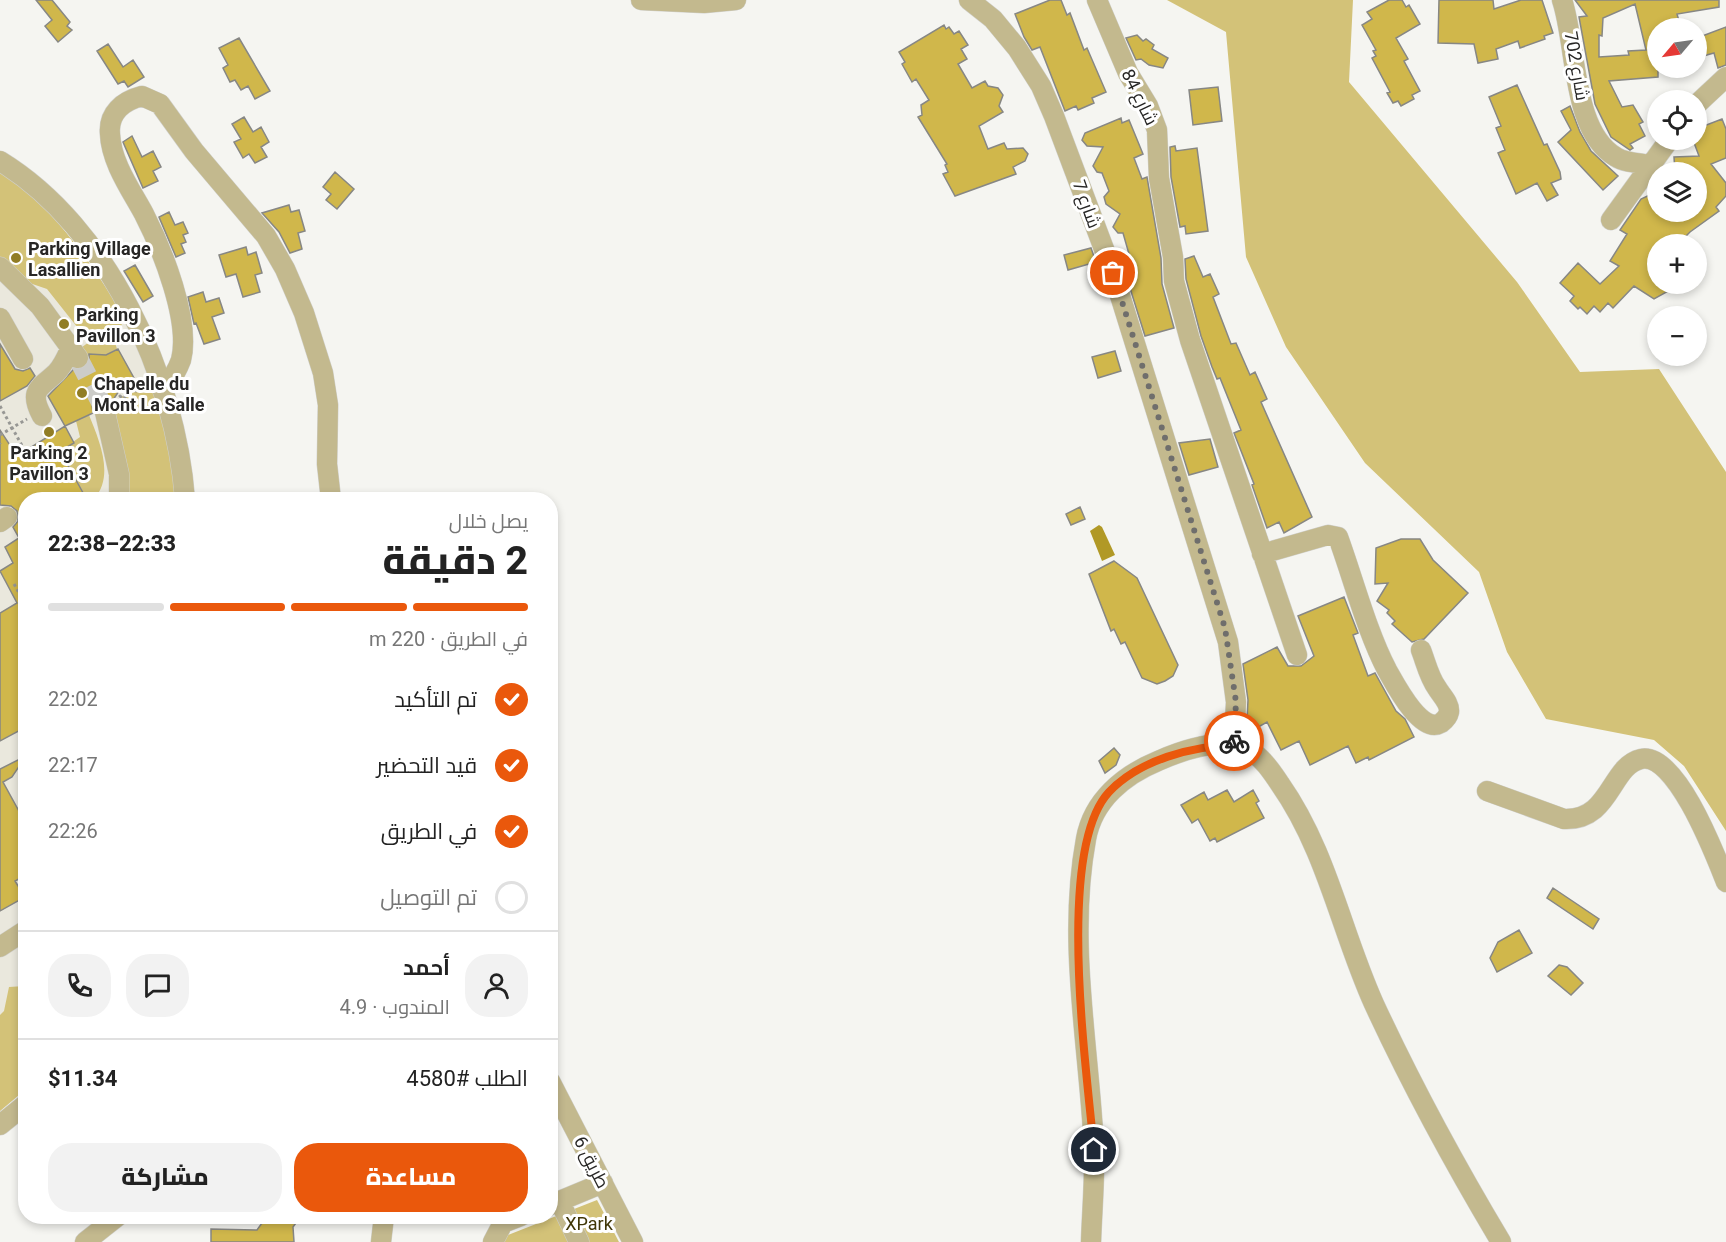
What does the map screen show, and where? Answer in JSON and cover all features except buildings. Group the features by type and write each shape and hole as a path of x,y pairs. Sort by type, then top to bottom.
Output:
{"street":[{"path":"641,0 704,3 736,0"},
{"name":"شارع 7","path":"969,0 983,9 1006,33 1041,86 1113,273 1226,633 1236,702 1234,745"},
{"name":"شارع 84","path":"1097,0 1128,73 1148,106 1157,130 1159,178 1170,235 1174,281 1190,340 1297,655"},
{"name":"شارع 702","path":"1562,0 1569,24 1580,98 1594,133 1607,151 1617,159 1647,164"},
{"path":"1707,94 1726,76"},
{"path":"163,392 176,372 182,354 181,328 173,287 161,249 117,164 110,134 112,120 118,109 142,96 160,104 194,151 266,236 285,269 304,313 323,373 328,405 327,464 330,492"},
{"path":"0,161 46,195 72,223 98,258 141,333 175,428 184,492"},
{"path":"1611,220 1647,170"},
{"path":"0,267 40,306 74,352 57,371 40,384 36,400 42,416"},
{"path":"0,318 23,359"},
{"path":"105,411 119,474 119,492"},
{"path":"102,492 115,451"},
{"path":"1262,554 1328,535 1338,537 1386,667 1401,694 1421,719 1428,725 1437,725 1445,720 1449,712 1448,703 1436,687 1421,650"},
{"path":"1091,1242 1094,1150 1079,967 1084,847 1093,817 1109,792 1138,771 1188,751 1215,745 1234,745 1258,757 1294,803 1320,856 1373,1002 1450,1157 1501,1242"},
{"path":"1487,791 1564,819 1574,819 1591,812 1629,766 1640,759 1653,760 1664,768 1693,807 1726,882"},
{"path":"0,947 18,935"},
{"name":"طريق 6","path":"558,1096 633,1242"},
{"path":"0,1125 18,1110"},
{"path":"558,1202 603,1182"},
{"path":"558,1208 579,1242"},
{"path":"85,1242 108,1224"},
{"path":"381,1242 383,1224"},
{"path":"493,1242 502,1224"}],"path":[{"path":"105,411 114,404 130,408 120,396 133,399 123,389 137,392"},
{"path":"0,406 25,451"},
{"path":"2,434 12,428"},
{"path":"14,584 18,591"}],"shaded area":[{"path":"0,168 81,251 132,331 161,403 177,492 18,492 18,1096 0,1111"},
{"path":"1099,525 1115,555 1102,561 1090,531"}],"green space":[{"path":"1167,0 1353,0 1349,82 1517,282 1580,372 1659,369 1726,472 1726,831 1684,766 1654,740 1546,719 1507,652 1479,572 1365,463 1286,347 1246,257 1226,32"},
{"path":"0,168 19,183 54,218 99,277 125,319 116,334 112,333 117,349 106,355 78,358 74,353 89,342 47,289 12,277 0,268"},
{"path":"151,383 161,403 177,492 123,492 106,414 114,404 130,407 120,396 132,398 123,389 148,393"},
{"path":"89,415 101,446 104,469 99,492 83,492 60,451 80,437 76,421"},
{"path":"18,986 18,1096 0,1111 0,1015 4,1011 9,987"},
{"name":"XPark","path":"597,1200 619,1242 490,1242 536,1224 558,1224 558,1215"}],"tunnel":[{"path":"78,358 104,408"}],"way so far":[{"path":"1113,273 1225,628 1236,702 1234,741"}],"place":[{"name":"Parking Village Lasallien","path":"16,258"},
{"name":"Parking Pavillon 3","path":"64,324"},
{"name":"Chapelle du Mont La Salle","path":"82,393"},
{"name":"Parking 2 Pavillon 3","path":"49,432"}],"route":[{"path":"1094,1150 1079,967 1079,919 1086,834 1101,803 1109,792 1125,779 1160,760 1215,745 1234,745 1234,741"}]}
